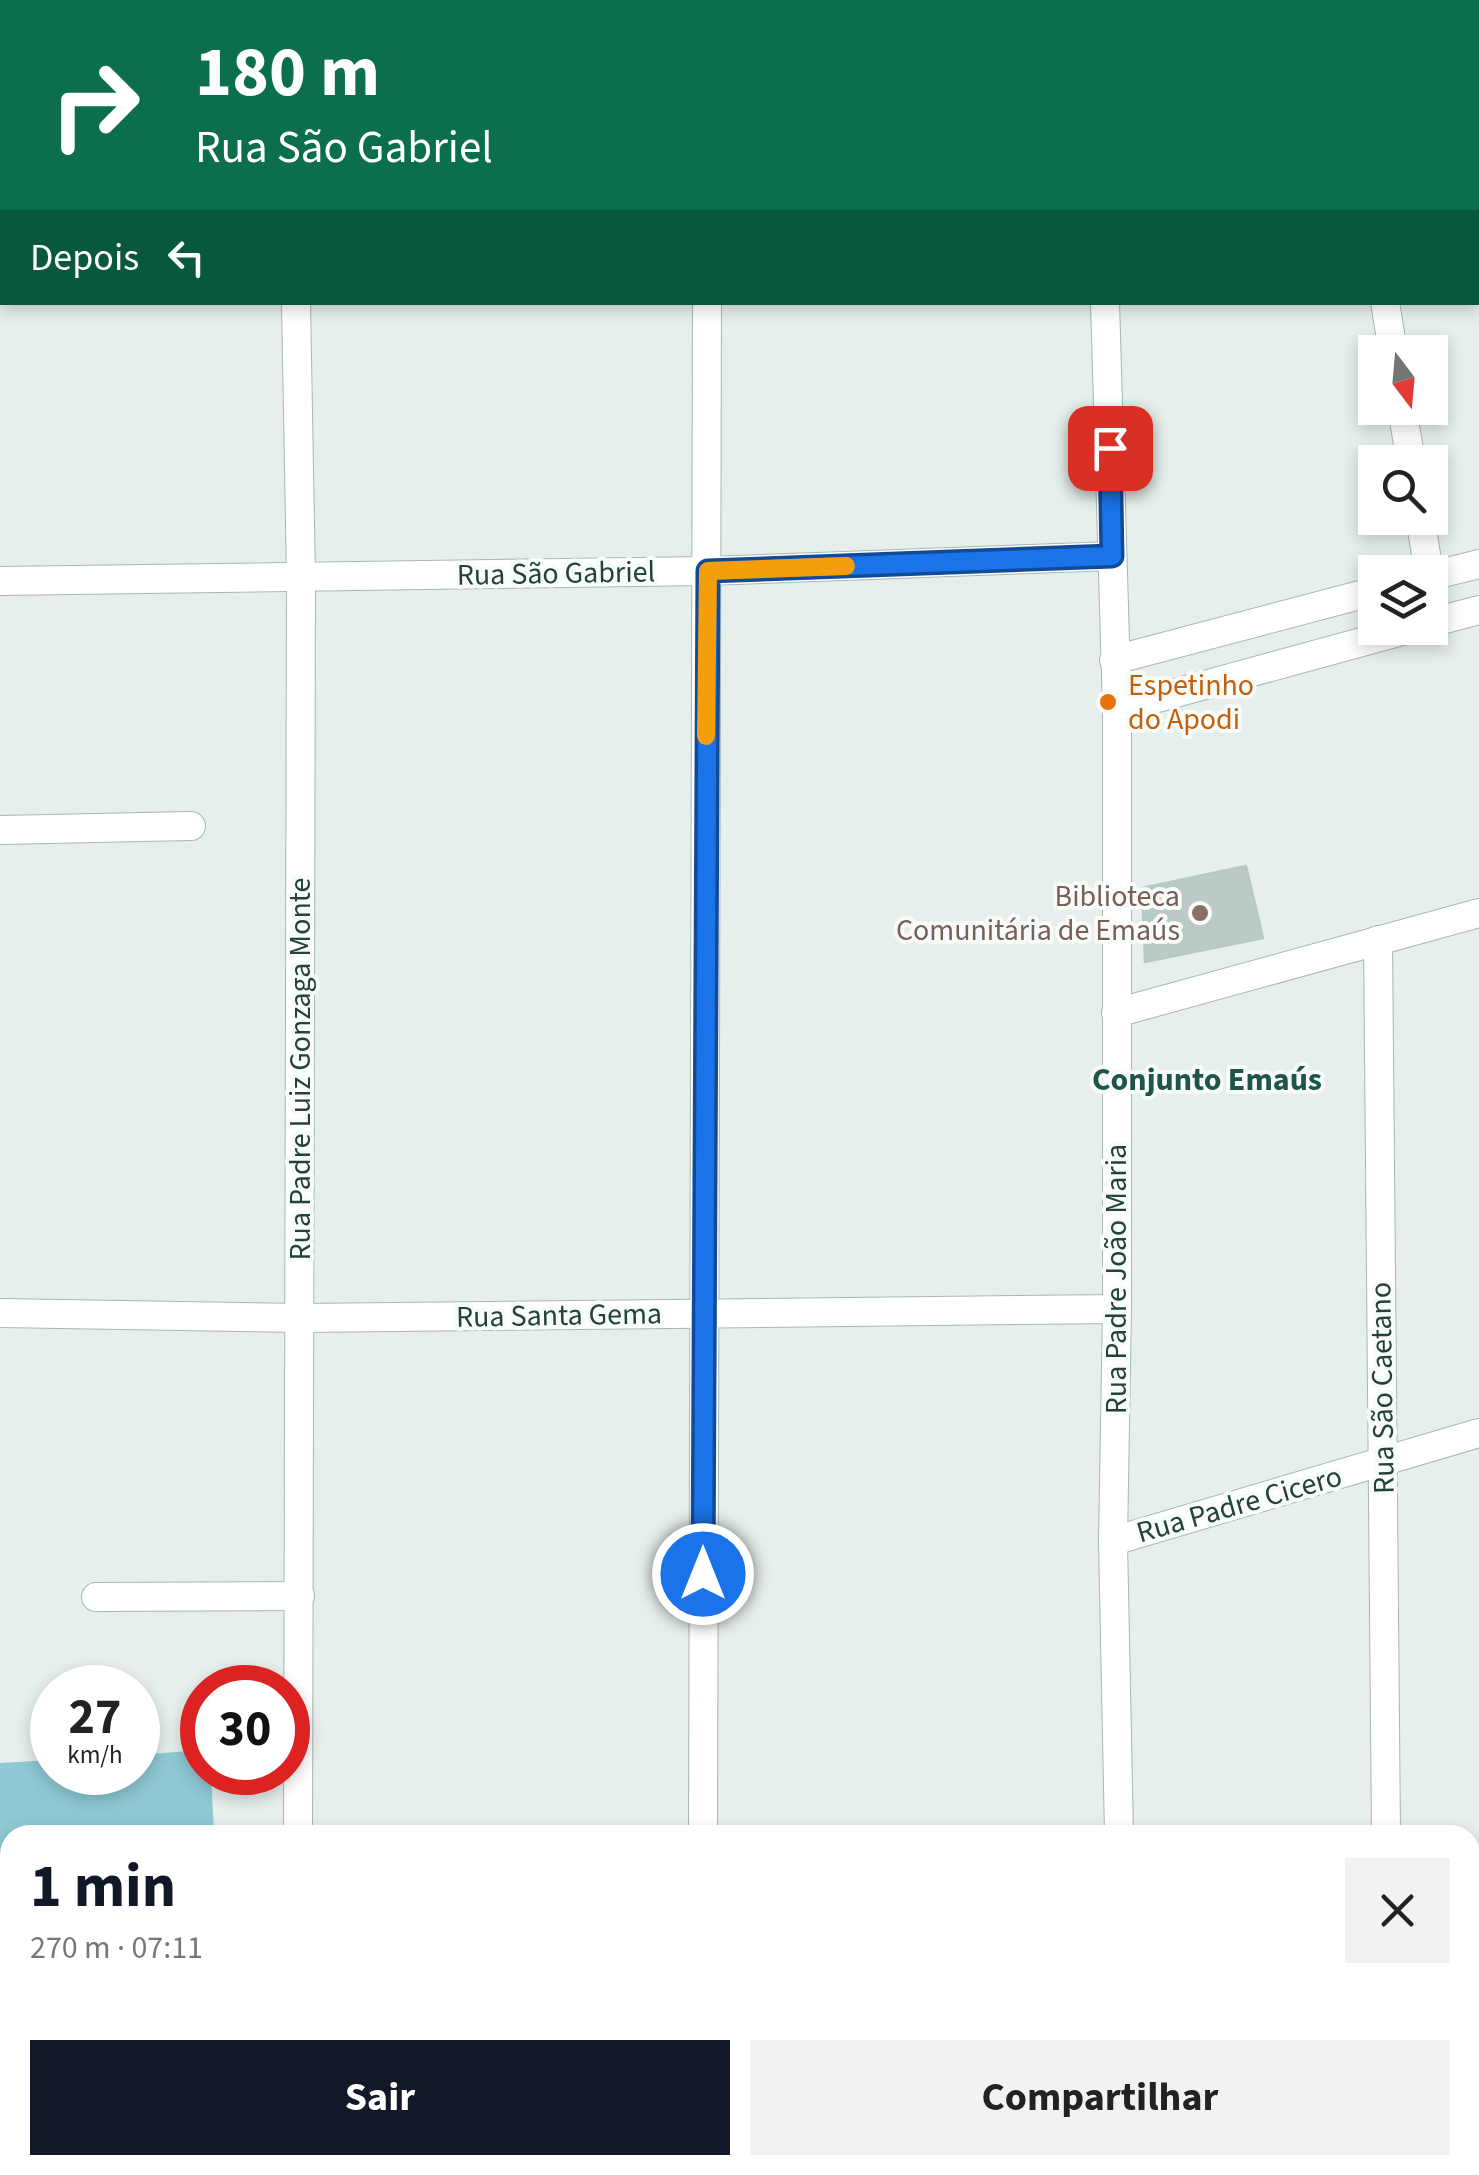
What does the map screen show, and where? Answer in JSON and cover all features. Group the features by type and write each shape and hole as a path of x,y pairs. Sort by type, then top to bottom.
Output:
{"street":[{"name":"Rua Padre Luiz Gonzaga Monte","path":"296,305 301,578 298,1825"},
{"path":"704,1825 707,305"},
{"name":"Rua Padre João Maria","path":"1105,305 1117,709 1114,1541 1120,1825"},
{"path":"1385,305 1390,335"},
{"name":"Rua São Gabriel","path":"0,581 708,571 1112,556"},
{"path":"1448,571 1479,564"},
{"path":"1114,660 1358,595"},
{"path":"1448,618 1479,610"},
{"path":"1117,709 1358,643"},
{"path":"0,830 192,826"},
{"path":"1116,1013 1479,912"},
{"name":"Rua São Caetano","path":"1378,940 1386,1825"},
{"name":"Rua Santa Gema","path":"0,1314 301,1318 1117,1309"},
{"name":"Rua Padre Cicero","path":"1114,1541 1479,1433"},
{"path":"96,1597 300,1596"}],"water":[{"path":"180,1752 180,1795 212,1795 214,1825 0,1825 0,1763 30,1761 30,1795 160,1795 160,1753"}],"building":[{"name":"Biblioteca Comunitária de Emaús","path":"1246,866 1263,938 1145,962 1142,888"}],"slow traffic":[{"path":"706,736 708,571 846,566"}],"place":[{"name":"Espetinho do Apodi","path":"1108,702"},
{"name":"Biblioteca Comunitária de Emaús","path":"1200,913"}],"district":[{"name":"Conjunto Emaús","path":"1207,1079"}],"route":[{"path":"703,1574 708,571 1112,556 1110,448"}]}
